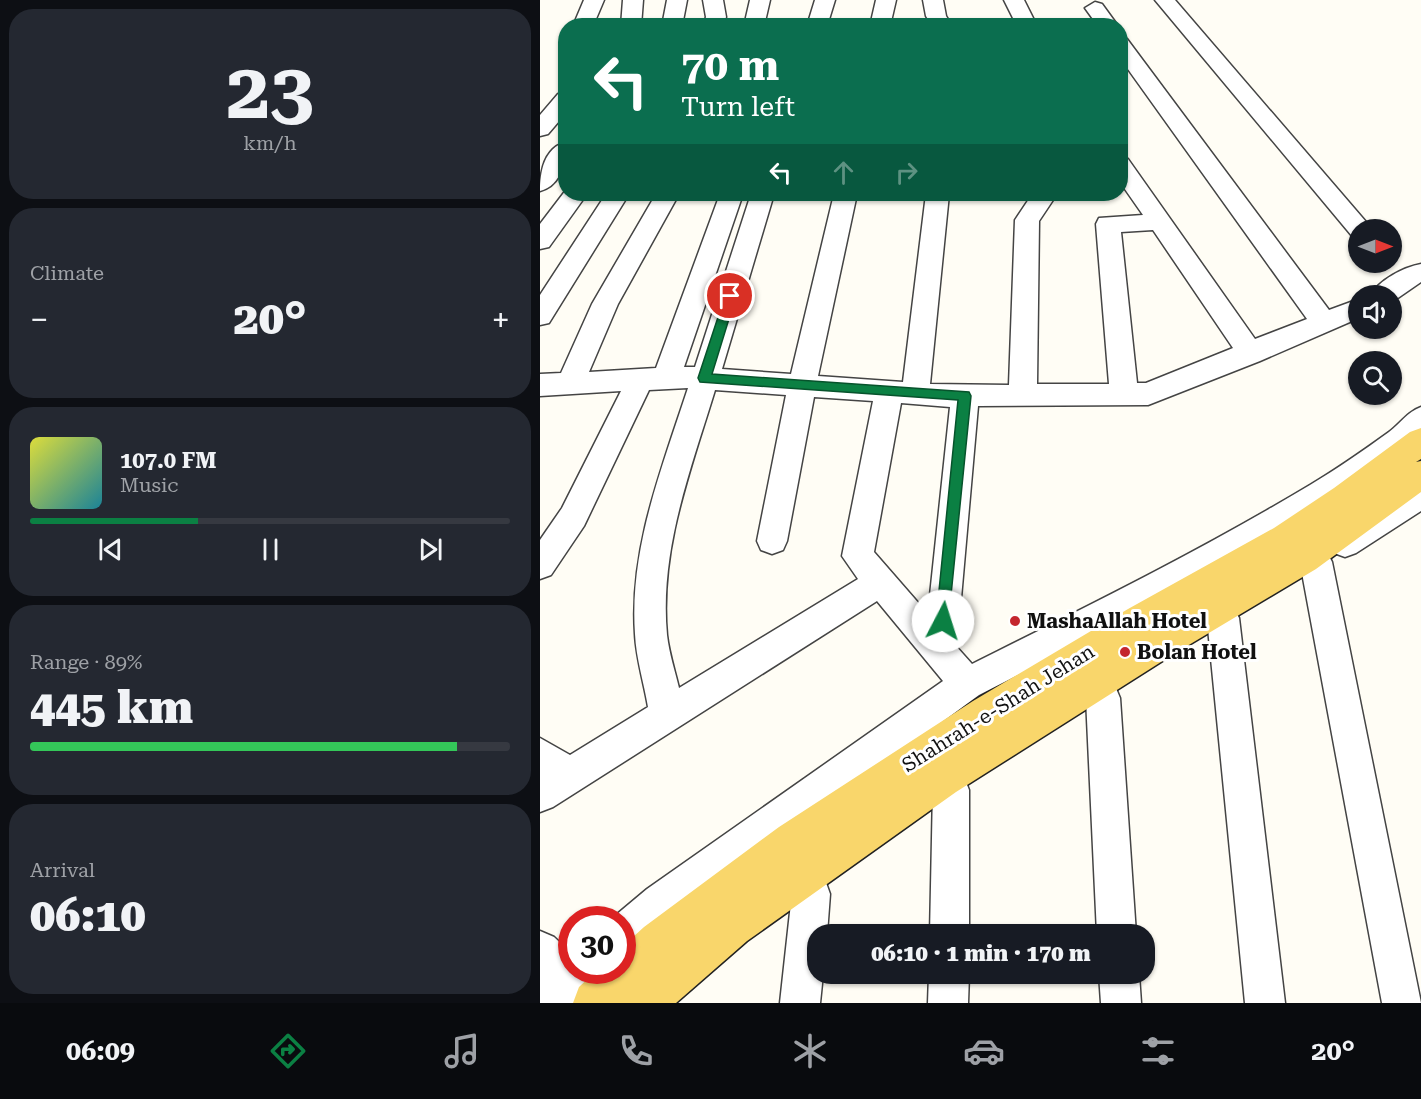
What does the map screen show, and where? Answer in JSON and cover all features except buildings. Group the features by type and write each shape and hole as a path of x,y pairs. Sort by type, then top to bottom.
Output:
{"main road":[{"name":"Shahrah-e-Shah Jehan","path":"573,990 659,942 802,834 926,752 1076,659 1286,538 1346,498 1421,441"},
{"name":"Shahrah-e-Shah Jehan","path":"645,1003 678,970 732,926 942,778 1159,643 1304,558 1420,494"}],"street":[{"path":"587,18 594,0"},
{"path":"632,18 633,0"},
{"path":"674,18 677,0"},
{"path":"713,0 716,18"},
{"path":"756,18 760,0"},
{"path":"819,18 825,0"},
{"path":"881,18 886,0"},
{"path":"933,0 937,18"},
{"path":"1014,0 1023,18"},
{"path":"1165,0 1352,219"},
{"path":"1095,8 1102,18"},
{"path":"1128,54 1324,323"},
{"path":"550,125 558,112"},
{"path":"540,183 558,159"},
{"path":"1128,176 1251,354"},
{"path":"540,241 570,201"},
{"path":"540,316 613,201"},
{"path":"550,389 605,304 662,201"},
{"path":"540,565 573,517 653,379 729,201"},
{"path":"667,714 651,635 652,565 665,506 761,201"},
{"path":"772,541 802,385 844,201"},
{"path":"937,201 902,393 858,556 967,684"},
{"path":"1023,395 1027,220 1040,201"},
{"path":"1124,394 1108,224 1160,222"},
{"path":"1393,285 1405,272"},
{"path":"550,389 653,379 704,378 965,396 1148,394 1348,313"},
{"path":"943,621 965,396"},
{"path":"636,924 661,903 967,684 1180,576 1295,509 1402,438 1421,418"},
{"path":"671,1003 735,947 811,894 951,790 1103,698 1223,618 1316,562 1420,494"},
{"path":"1316,562 1402,1003"},
{"path":"540,755 554,785 880,582"},
{"path":"1223,618 1265,1003"},
{"path":"1103,698 1116,924"},
{"path":"949,924 951,790"},
{"path":"800,1003 811,894"},
{"path":"540,951 573,990"},
{"path":"948,1003 949,984"},
{"path":"1120,984 1121,1003"}],"place":[{"name":"MashaAllah Hotel","path":"1015,621"},
{"name":"Bolan Hotel","path":"1125,652"}],"route":[{"path":"730,296 704,378 965,396 943,621"}]}
